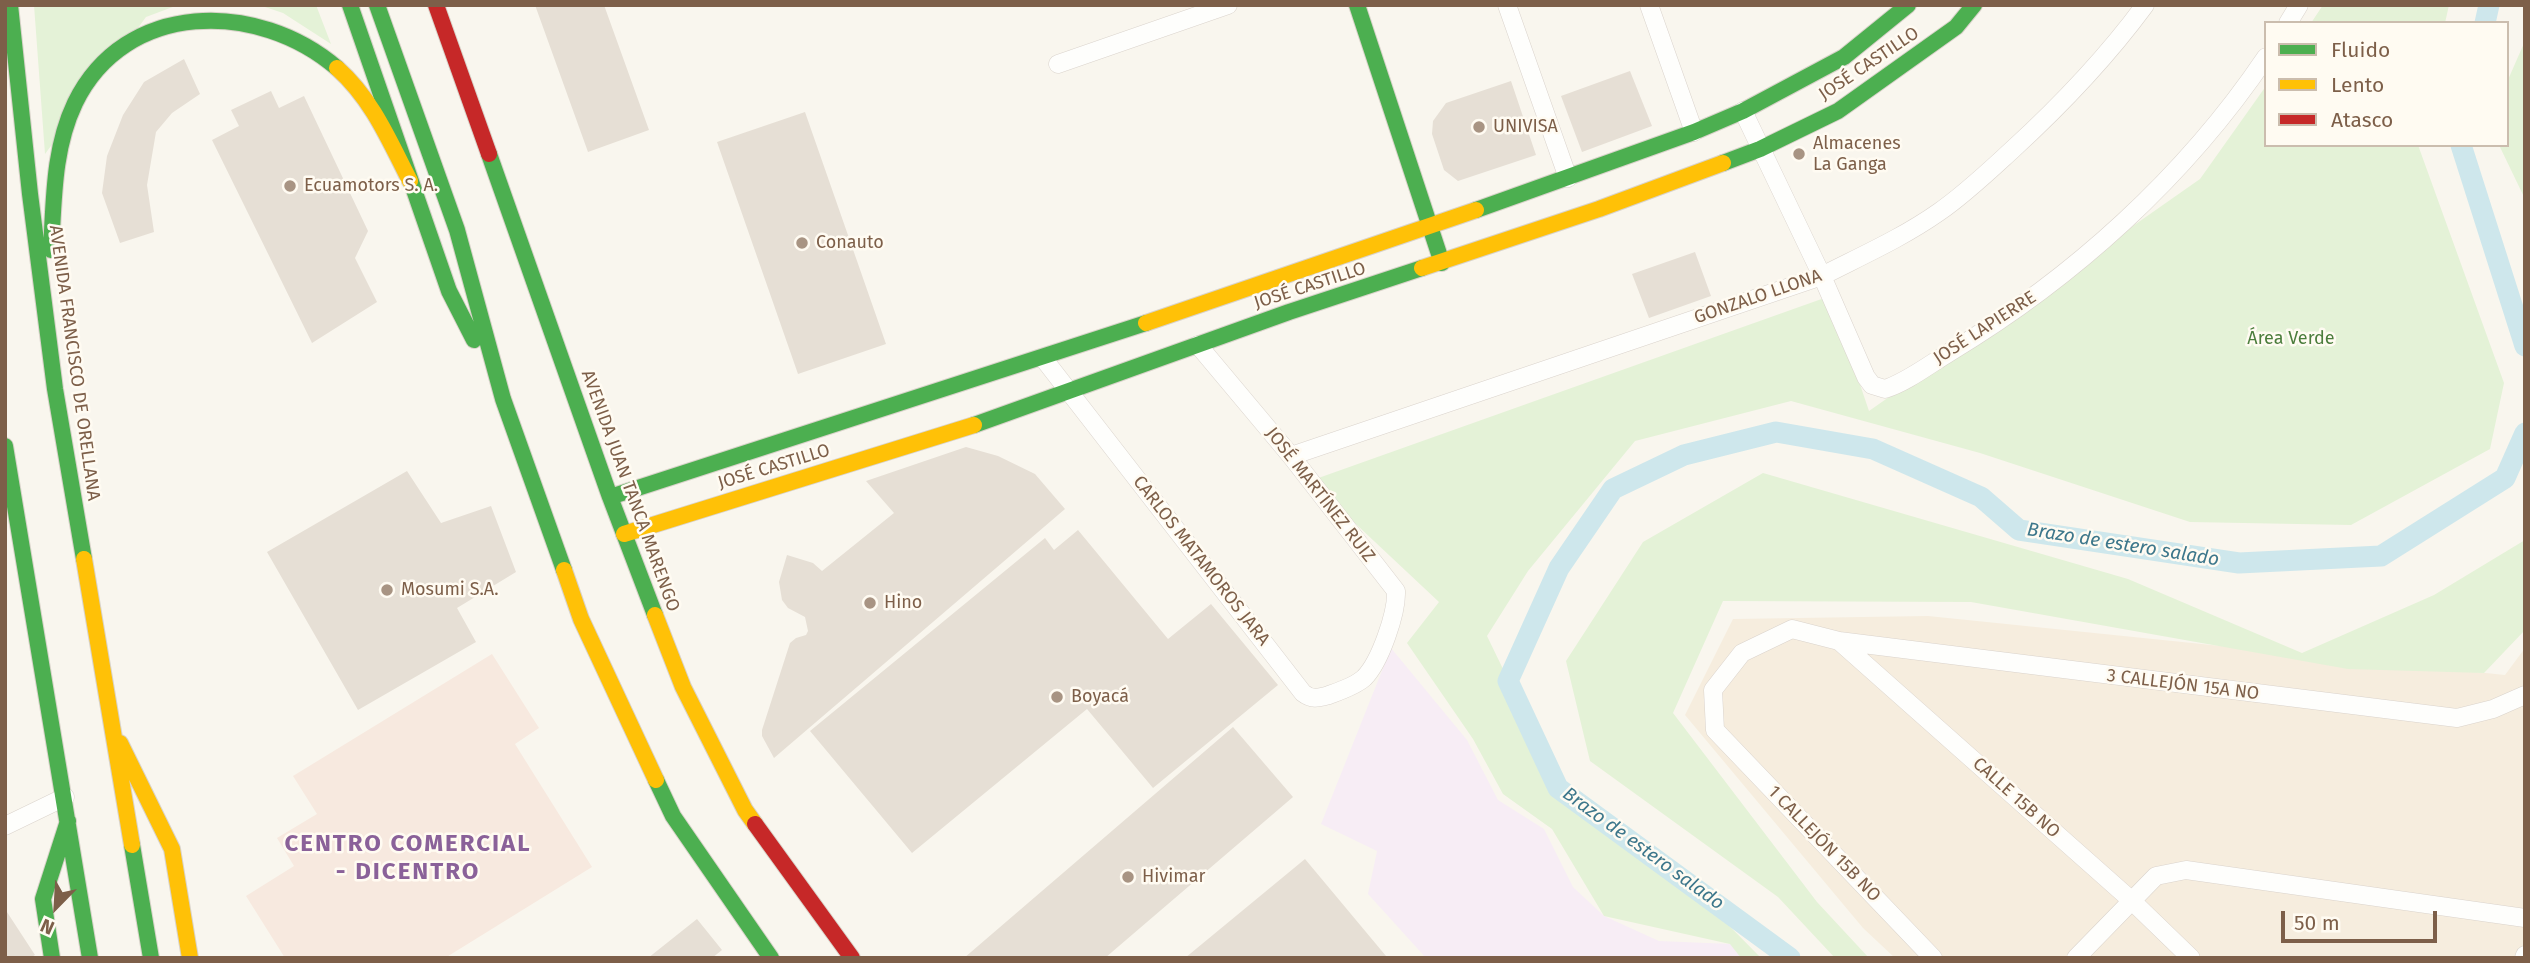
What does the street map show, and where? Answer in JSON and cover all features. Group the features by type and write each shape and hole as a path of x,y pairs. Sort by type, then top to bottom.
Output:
{"main road":[{"name":"AVENIDA FRANCISCO DE ORELLANA","path":"10,5 55,389 151,958"},
{"path":"350,5 449,291 503,399"},
{"path":"377,5 457,230 503,399 581,619 673,816 771,958"},
{"name":"AVENIDA JUAN TANCA MARENGO","path":"436,5 610,498 683,687 745,810 852,958"},
{"path":"1357,5 1442,263"},
{"name":"JOSÉ CASTILLO","path":"610,498 1043,358 1430,226 1694,132 1743,111 1844,57 1908,5"},
{"name":"JOSÉ CASTILLO","path":"624,534 988,421 1289,312 1442,263 1760,149 1838,111 1956,27 1974,5"},
{"path":"47,324 56,176 61,142 71,113 94,72 109,56 126,42 162,21 198,13 219,13 267,24 306,43 352,82 367,101 411,181"},
{"path":"5,446 90,958"},
{"name":"AVENIDA FRANCISCO DE ORELLANA","path":"110,724 172,849 190,958"},
{"path":"52,958 43,900 68,821"}],"street":[{"path":"1058,64 1228,5"},
{"path":"1507,5 1568,178"},
{"path":"1649,5 1694,132"},
{"name":"GONZALO LLONA","path":"1291,456 1822,276 1914,228 1968,190 2050,116 2111,48 2145,5"},
{"path":"2289,21 2300,5"},
{"name":"JOSÉ LAPIERRE","path":"1743,111 1822,276 1866,377 1875,387 1889,388 2001,321 2068,270 2132,214 2187,157 2238,96 2264,60"},
{"name":"JOSÉ MARTÍNEZ RUIZ","path":"1198,345 1291,456 1396,591 1397,606 1376,658"},
{"name":"CARLOS MATAMOROS JARA","path":"1043,358 1308,697 1315,699 1340,691 1364,678 1376,658"},
{"name":"3 CALLEJÓN 15A NO","path":"1715,730 1713,690 1742,653 1792,629 1839,641 2457,718 2493,709 2525,695"},
{"name":"CALLE 15B NO","path":"1839,641 2131,900 2192,958"},
{"name":"1 CALLEJÓN 15B NO","path":"1715,730 1933,958"},
{"path":"5,826 65,797"},
{"path":"2076,958 2157,876 2186,870 2525,918"}],"shaded area":[{"path":"1928,616 2505,675 2525,648 2525,958 1895,958 1863,928 1685,715 1733,619"},
{"path":"1391,648 1467,740 1498,800 1544,829 1573,887 1604,916 1659,941 1731,944 1741,958 1426,958 1368,894 1377,851 1321,824"},
{"path":"492,654 539,728 515,744 592,867 445,958 285,958 246,896 294,866 277,838 317,814 293,776"}],"green space":[{"path":"34,5 178,5 146,17 45,154"},
{"path":"259,5 316,5 331,44 283,13"},
{"path":"2323,5 2449,5 2445,21 2312,21"},
{"path":"2525,41 2525,199 2500,147 2509,147 2509,77"},
{"name":"Área Verde","path":"2264,89 2264,147 2419,147 2504,383 2490,449 2351,525 2190,522 1980,453 1791,401 1635,441 1528,571 1487,636 1567,801 1687,883 1761,958 1741,958 1730,944 1604,916 1552,829 1503,794 1473,739 1407,643 1439,602 1310,481 1830,296 1869,411 2200,179"},
{"path":"1763,473 2128,579 2302,653 2434,595 2525,540 2525,630 2484,673 2348,669 1971,602 1723,601 1673,713 1817,902 1869,958 1835,958 1778,897 1590,761 1566,661 1643,542"}],"building":[{"path":"535,5 604,5 649,130 588,152"},
{"path":"184,59 200,94 172,113 156,132 147,185 154,232 120,243 102,193 107,156 123,115 144,82"},
{"path":"1630,71 1652,126 1582,152 1561,96"},
{"name":"UNIVISA","path":"1511,81 1536,155 1458,181 1444,170 1432,134 1433,121 1446,103"},
{"name":"Ecuamotors S. A.","path":"271,91 279,108 304,96 368,231 355,258 377,302 312,343 212,140 239,126 231,110"},
{"name":"Conauto","path":"805,112 886,344 798,374 717,142"},
{"path":"1695,252 1711,296 1649,318 1632,274"},
{"name":"Hino","path":"966,447 998,456 1035,474 1065,509 774,758 762,736 762,730 790,643 806,635 808,631 805,617 788,608 782,600 779,582 787,555 813,563 822,571 894,513 866,481"},
{"name":"Mosumi S.A.","path":"407,471 441,523 491,506 516,572 457,608 476,642 358,710 267,552"},
{"name":"Boyacá","path":"1078,530 1168,639 1211,604 1278,685 1153,788 1087,709 912,853 810,731 1045,538 1054,550"},
{"name":"Hivimar","path":"1233,727 1293,797 1105,958 964,958"},
{"path":"1305,859 1386,956 1384,958 1185,958"},
{"path":"5,909 35,955 30,958 5,958"},
{"path":"697,919 722,950 712,958 648,958"}],"waterway":[{"name":"Brazo de estero salado","path":"2485,21 2489,5"},
{"name":"Brazo de estero salado","path":"2462,147 2525,346"},
{"name":"Brazo de estero salado","path":"1790,958 1558,788 1508,681 1559,568 1613,489 1684,455 1776,432 1873,449 1981,497 2019,530 2239,563 2381,556 2505,478 2525,433"}],"traffic: fast":[{"path":"10,5 30,194 55,389 84,559"},
{"path":"350,5 449,291 474,340"},
{"path":"377,5 457,230 503,399 564,570"},
{"path":"1357,5 1442,263"},
{"path":"1476,210 1694,132 1743,111 1844,57 1908,5"},
{"path":"1723,163 1760,149 1838,111 1956,27 1974,5"},
{"path":"51,250 56,175 62,138 68,121 75,103 97,69 126,45 159,29 195,21 233,22 270,30 305,46 337,68"},
{"path":"489,154 610,497 655,615"},
{"path":"974,425 1289,312 1422,268"},
{"path":"610,497 1146,323"},
{"path":"5,446 90,958"},
{"path":"656,780 673,816 771,958"},
{"path":"52,958 43,899 68,821"},
{"path":"132,845 151,958"}],"traffic: slow":[{"path":"337,68 370,107 410,181"},
{"path":"1422,268 1599,209 1723,163"},
{"path":"1146,323 1476,210"},
{"path":"624,534 974,425"},
{"path":"84,559 132,845"},
{"path":"564,570 581,619 656,780"},
{"path":"655,615 683,687 745,810 755,824"},
{"path":"120,743 172,849 190,958"}],"traffic: jam":[{"path":"436,5 489,154"},
{"path":"755,824 852,958"}],"place":[{"name":"UNIVISA","path":"1479,127"},
{"name":"Almacenes La Ganga","path":"1799,154"},
{"name":"Ecuamotors S. A.","path":"290,186"},
{"name":"Conauto","path":"802,243"},
{"name":"Mosumi S.A.","path":"387,590"},
{"name":"Hino","path":"870,603"},
{"name":"Boyacá","path":"1057,697"},
{"name":"Hivimar","path":"1128,877"}],"district":[{"name":"CENTRO COMERCIAL - DICENTRO","path":"408,858"}]}
